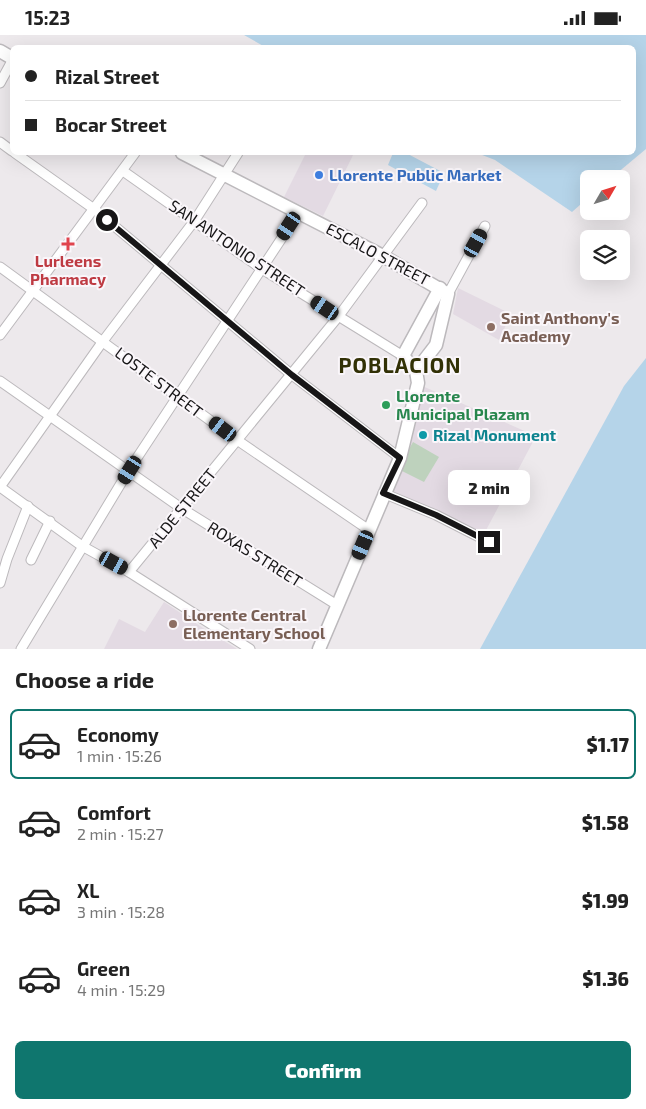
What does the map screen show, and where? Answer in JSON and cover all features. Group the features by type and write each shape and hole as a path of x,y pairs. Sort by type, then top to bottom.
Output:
{"street":[{"path":"0,83 10,64"},
{"path":"18,155 94,209 162,264 292,375 400,458"},
{"path":"0,335 134,155"},
{"name":"ESCALO STREET","path":"186,155 383,256 444,291"},
{"path":"237,155 195,220 104,341 0,487 50,521 82,546 129,572 250,649"},
{"name":"SAN ANTONIO STREET","path":"123,171 262,269 285,281 338,317 403,355"},
{"name":"ALDE STREET","path":"129,572 292,375 338,317 422,203"},
{"path":"21,649 130,470 299,212"},
{"path":"319,649 383,493 400,458 418,383 416,371 403,355 485,226"},
{"name":"LOSTE STREET","path":"0,267 104,341 237,440 369,530"},
{"path":"416,371 436,345 444,291"},
{"name":"ROXAS STREET","path":"0,381 181,507 337,605"},
{"path":"383,493 436,515 489,542"},
{"path":"0,583 7,559 28,506"},
{"path":"31,560 50,521"}],"shaded area":[{"name":"Llorente Public Market","path":"305,155 353,155 323,216 284,197"},
{"name":"Saint Anthony's Academy","path":"458,288 511,314 499,340 453,314"},
{"path":"420,385 536,436 484,534 389,493"},
{"name":"Llorente Central Elementary School","path":"164,602 237,649 104,649 119,619 145,632"}],"green space":[{"path":"413,442 439,457 424,482 398,469"}],"water":[{"path":"244,35 646,35 646,149 621,170 580,170 580,205 572,212 495,160 482,155 636,155 636,45 262,45"},
{"path":"392,155 410,155 444,173 436,191 388,165"},
{"path":"646,358 646,649 480,649 624,386"}],"place":[{"name":"Llorente Public Market","path":"319,175"},
{"name":"Lurleens Pharmacy","path":"68,244"},
{"name":"Saint Anthony's Academy","path":"491,327"},
{"name":"Llorente Municipal Plazam","path":"386,405"},
{"name":"Rizal Monument","path":"423,435"},
{"name":"Llorente Central Elementary School","path":"173,624"}],"district":[{"name":"POBLACION","path":"400,366"}],"route":[{"path":"107,220 162,264 292,375 400,458 383,493 436,515 489,542"}]}
